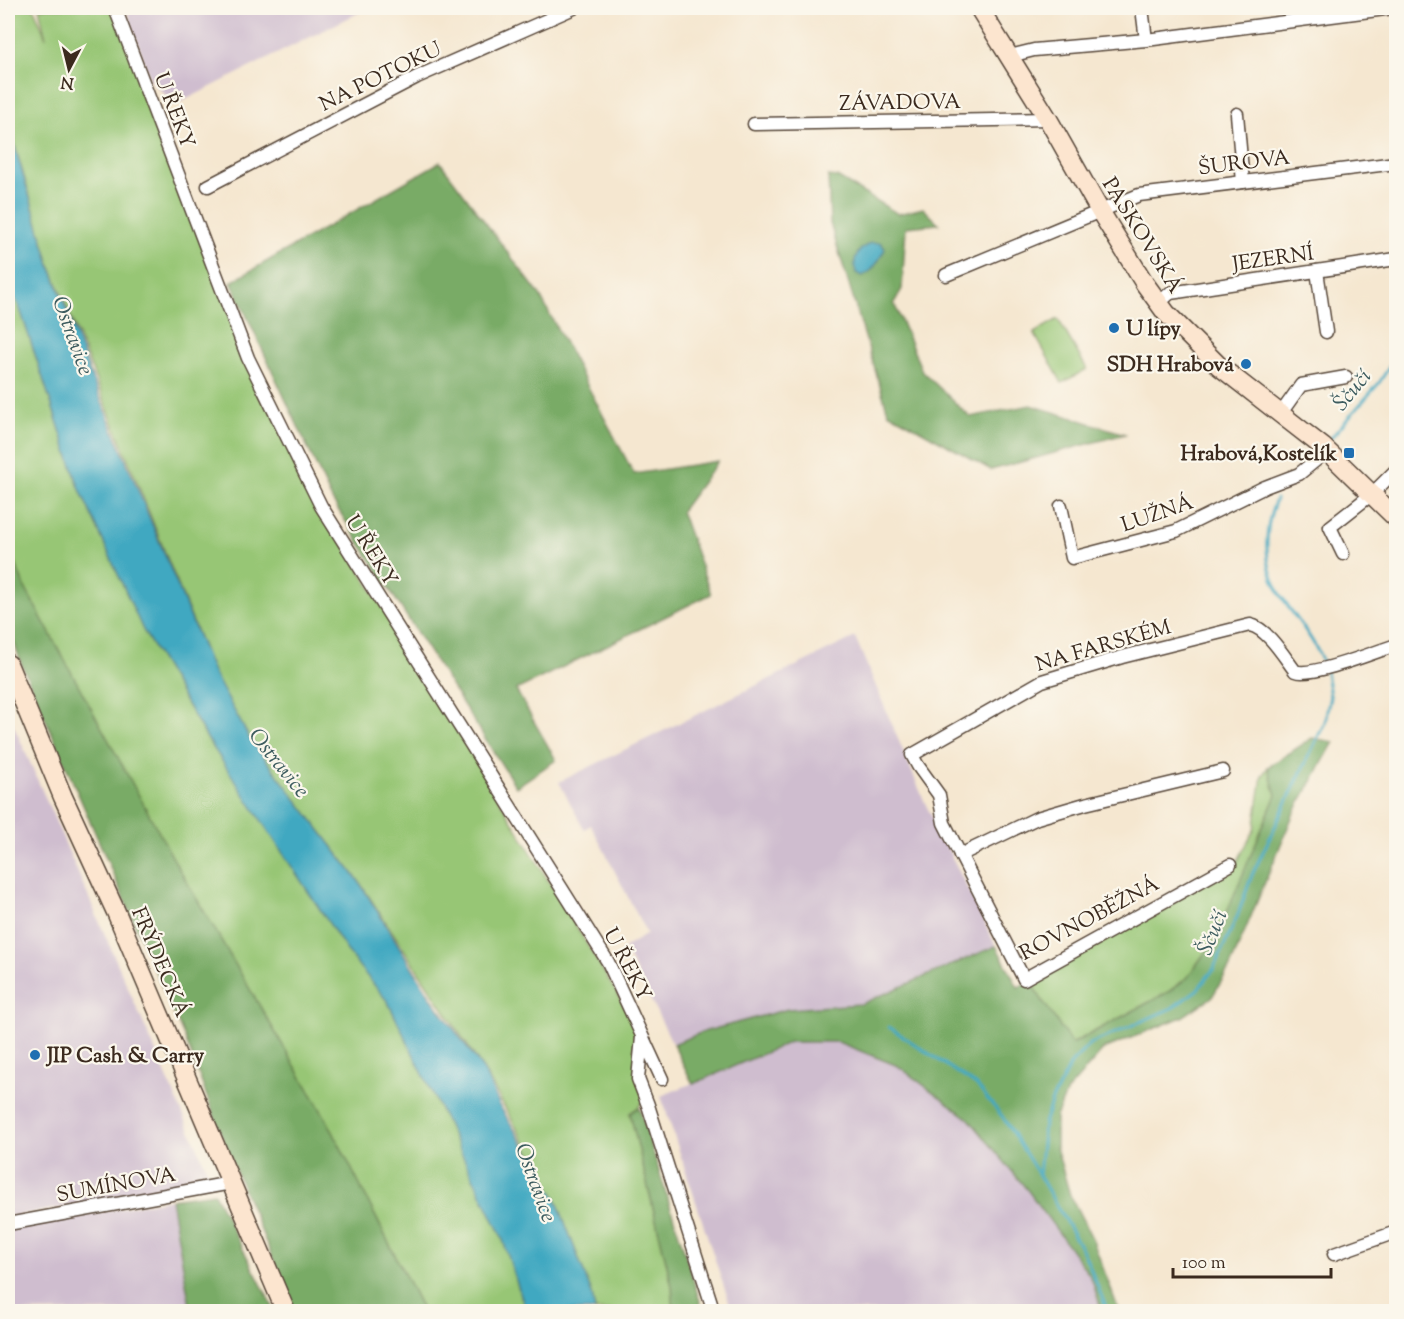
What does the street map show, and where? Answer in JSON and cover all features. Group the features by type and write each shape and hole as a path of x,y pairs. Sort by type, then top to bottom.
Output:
{"main road":[{"name":"PASKOVSKÁ","path":"980,8 1158,304 1210,358 1327,451 1396,518"},
{"name":"FRÝDECKÁ","path":"8,664 63,797 116,912 286,1311"}],"street":[{"name":"U ŘEKY","path":"115,8 248,358 321,506 608,962 662,1079"},
{"name":"NA POTOKU","path":"208,186 417,77 574,8"},
{"path":"1142,8 1146,40"},
{"path":"1010,56 1034,50 1146,40 1315,13 1393,8"},
{"path":"1237,114 1243,182"},
{"name":"ZÁVADOVA","path":"754,124 1048,119"},
{"name":"ŠUROVA","path":"1100,211 1139,195 1396,163"},
{"path":"946,275 1100,211"},
{"name":"JEZERNÍ","path":"1158,304 1170,293 1396,260"},
{"path":"1317,271 1326,332"},
{"path":"1281,413 1301,385 1346,377"},
{"name":"LUŽNÁ","path":"1060,506 1072,558 1176,531 1265,487 1299,474 1327,451"},
{"path":"1343,554 1330,527 1372,494 1396,470"},
{"name":"NA FARSKÉM","path":"960,855 944,823 939,795 912,755 1042,681 1122,657 1250,625 1264,632 1295,671 1302,674 1396,645"},
{"path":"960,855 1036,818 1223,771"},
{"name":"ROVNOBĚŽNÁ","path":"960,855 1024,979 1230,865"},
{"path":"642,1035 638,1079 714,1311"},
{"name":"SUMÍNOVA","path":"8,1224 231,1183"},
{"path":"1334,1254 1396,1232"}],"shaded area":[{"path":"126,8 368,8 175,105 150,79"},
{"path":"855,637 926,805 996,946 862,1004 943,1055 1079,1243 1102,1311 732,1311 661,1096 693,1083 624,948 647,934 591,825 584,829 559,782"},
{"path":"8,712 212,1181 8,1217"},
{"path":"171,1199 191,1311 8,1312 8,1229"}],"green space":[{"path":"8,8 34,8 46,38 39,8 115,8 248,358 321,506 642,1035 634,1048 649,1092 639,1107 630,1113 672,1286 674,1311 595,1311 592,1294 555,1196 483,1069 358,880 250,739 213,672 50,265 8,122"},
{"path":"440,162 539,294 634,474 718,461 681,511 711,594 516,690 556,760 516,787 332,500 231,282"},
{"path":"828,176 837,177 898,214 923,208 939,224 906,227 902,289 894,303 922,371 970,417 1031,405 1125,434 991,470 888,412 830,223"},
{"path":"8,285 19,306 79,487 143,630 207,738 388,1002 502,1237 526,1311 423,1311 328,1122 178,868 24,586 8,543"},
{"path":"1058,319 1087,369 1062,383 1034,333"},
{"path":"8,543 24,586 178,867 328,1122 423,1311 295,1311 227,1150 186,1041 21,663 8,624"},
{"path":"1312,738 1334,742 1293,815 1230,967 1212,997 1182,1017 1104,1049 1067,1091 1056,1117 1056,1147 1070,1195 1092,1238 1119,1311 1102,1311 1091,1277 1029,1192 969,1119 898,1066 838,1042 790,1042 693,1084 673,1044 703,1032 788,1009 861,1004 996,946 1018,987 1030,982 1072,1044 1168,992 1187,978 1217,936 1276,795 1268,767"},
{"path":"1268,767 1276,795 1217,936 1187,978 1168,992 1071,1044 1030,982 1236,864 1254,830 1262,776"},
{"path":"639,1107 703,1311 674,1311 672,1286 630,1113"},
{"path":"214,1193 275,1311 191,1311 171,1199"}],"water":[{"name":"Ostravice","path":"8,124 50,265 92,378 213,672 250,739 358,880 432,999 483,1069 501,1108 555,1196 592,1294 595,1311 526,1311 502,1237 388,1002 350,955 207,738 143,630 79,487 19,306 8,286"},
{"path":"870,243 881,243 885,249 873,269 862,276 856,273 855,259 859,252"}],"waterway":[{"name":"Ščučí","path":"1328,441 1379,383 1396,356"},
{"name":"Ščučí","path":"1276,499 1268,530 1269,567 1282,597 1309,636 1324,666"},
{"name":"Ščučí","path":"1108,1312 1084,1253 1039,1175 1044,1123 1052,1100 1072,1062 1090,1044 1172,1008 1197,990 1213,970 1237,917 1252,875 1325,722 1330,696 1326,672"},
{"path":"889,1027 976,1085 1002,1116 1039,1175"}],"place":[{"name":"U lípy","path":"1114,328"},
{"name":"SDH Hrabová","path":"1246,364"},
{"name":"Hrabová,Kostelík","path":"1349,453"},
{"name":"JIP Cash & Carry","path":"35,1055"}]}
